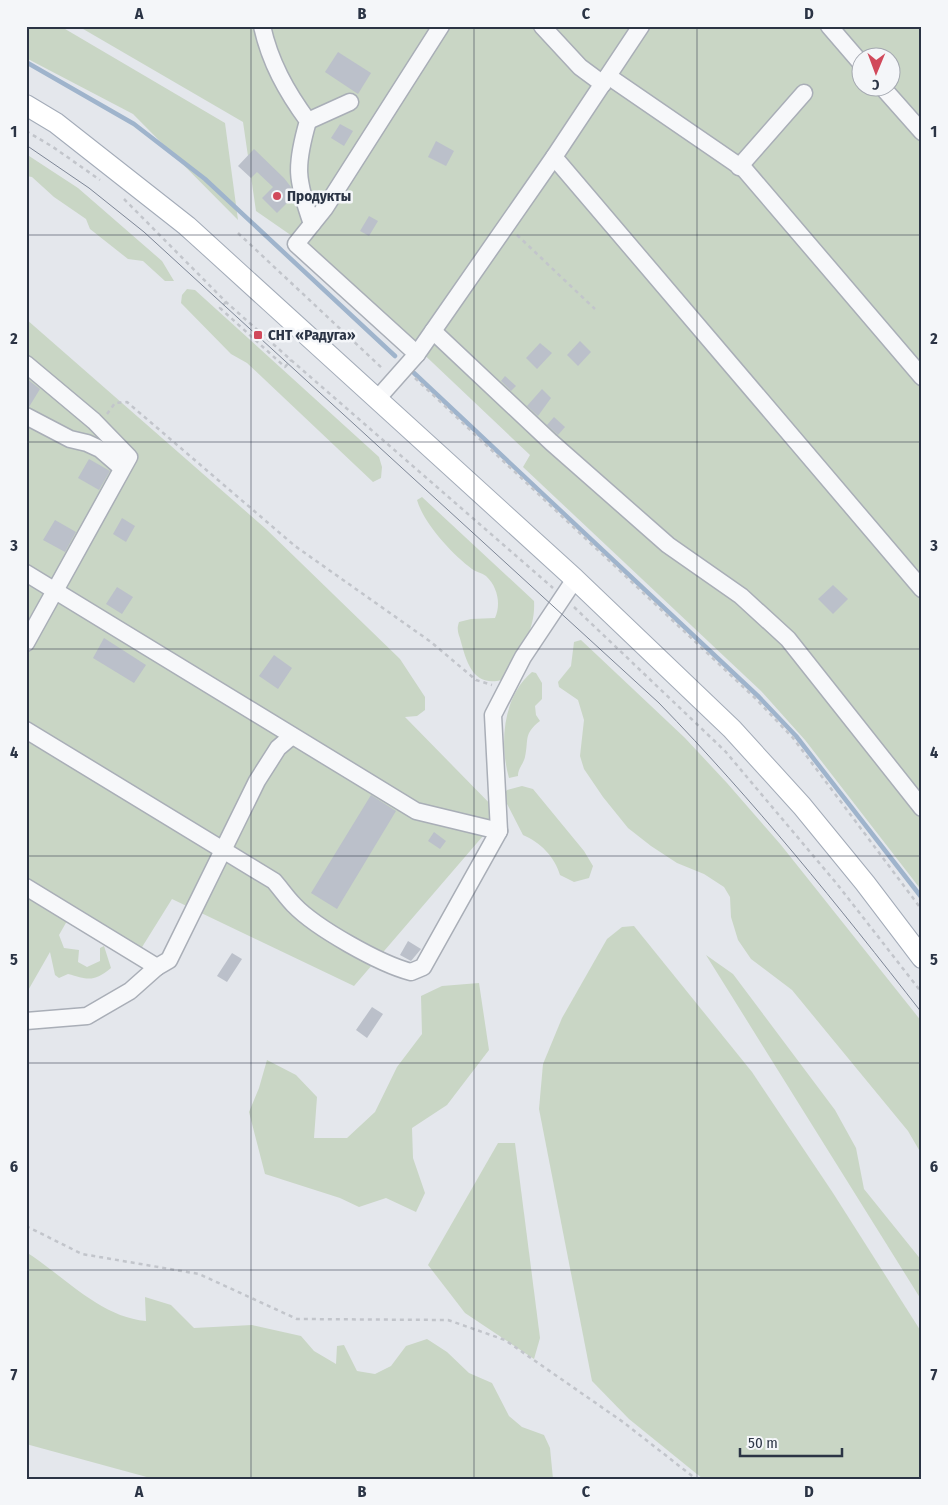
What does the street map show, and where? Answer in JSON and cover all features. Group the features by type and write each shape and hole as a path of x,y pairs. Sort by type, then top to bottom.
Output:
{"main road":[{"path":"26,105 64,129 187,226 575,579 732,729 809,814 866,883 922,958"}],"street":[{"path":"262,26 268,53 287,90 308,121"},
{"path":"417,354 296,244 325,208 442,26"},
{"path":"542,26 580,67 605,80 745,170 922,377"},
{"path":"378,398 417,354 554,157 641,26"},
{"path":"829,26 850,50"},
{"path":"739,167 804,93"},
{"path":"892,98 922,132"},
{"path":"312,224 299,189 298,174 301,145 308,121 350,102"},
{"path":"554,157 922,589"},
{"path":"433,330 551,442 668,545 741,596 788,639 922,808"},
{"path":"26,364 98,425 129,457 26,643"},
{"path":"26,416 70,439 87,442 106,454 122,468"},
{"path":"26,573 416,811 499,831"},
{"path":"26,730 274,881 295,906 331,932 391,967 411,972 422,967 499,831 494,715 523,657 575,579"},
{"path":"26,1021 87,1016 130,991 157,967 169,960 265,767 278,748 292,736"},
{"path":"26,887 157,967"}],"path":[{"path":"26,131 53,147 106,185"},
{"path":"120,196 226,302 562,596 725,751 824,868 922,993"},
{"path":"507,225 595,309"},
{"path":"238,233 400,375 755,698 793,738 922,910"},
{"path":"226,302 220,308 284,367 291,360"},
{"path":"98,425 115,403 127,402 295,546 431,642 460,669 487,684 509,684"},
{"path":"26,1226 82,1254 199,1274 296,1319 448,1320 505,1340 623,1422 696,1479"}],"green space":[{"path":"26,26 60,26 225,123 238,220 133,114 26,58"},
{"path":"78,26 922,26 922,891 805,740 761,691 523,467 530,455 318,254 256,211 243,122"},
{"path":"26,154 78,188 162,261 174,281 165,281 143,261 128,259 90,229 86,219 54,197 32,177 26,176"},
{"path":"187,289 195,290 379,457 382,467 381,478 373,482 247,363 231,354 181,303 182,295"},
{"path":"26,319 266,529 400,659 425,697 425,710 417,716 405,717 501,815 354,986 172,899 134,960 67,921 59,935 64,948 79,950 78,962 87,967 100,961 100,948 104,946 111,968 105,973 90,979 68,974 59,978 55,975 50,952 26,994"},
{"path":"422,497 534,601 532,623 525,642 502,680 484,680 473,672 466,658 458,630 459,622 471,619 495,618 498,608 496,591 486,576 464,563 432,528 417,500"},
{"path":"581,640 685,738 727,783 781,845 922,1022 922,1155 908,1131 792,990 751,959 738,940 731,917 730,897 724,887 704,874 677,863 628,828 603,797 584,769 580,756 584,720 578,700 559,687 558,682 571,666 574,642"},
{"path":"532,672 536,673 542,683 542,699 535,706 536,715 540,721 529,734 525,757 518,776 509,778 504,750 504,735 509,707 522,682"},
{"path":"522,786 533,789 584,851 593,866 589,878 574,882 560,875 551,856 535,842 523,835 503,796 507,790"},
{"path":"634,926 752,1072 833,1193 922,1333 922,1479 703,1479 629,1419 592,1381 539,1109 543,1064 562,1018 607,939 622,927"},
{"path":"706,955 733,974 835,1110 856,1148 864,1189 922,1261 922,1301"},
{"path":"479,983 489,1050 447,1105 412,1128 413,1158 425,1193 416,1212 386,1198 359,1207 340,1198 265,1174 249,1112 259,1088 267,1060 296,1075 317,1097 314,1138 347,1138 375,1112 397,1067 422,1034 421,996 442,986"},
{"path":"498,1143 515,1143 540,1338 534,1359 465,1313 428,1265"},
{"path":"26,1252 98,1304 129,1318 146,1321 145,1297 171,1305 194,1328 252,1325 301,1336 314,1351 336,1364 337,1346 344,1345 357,1371 375,1374 391,1366 406,1346 427,1339 447,1352 469,1373 492,1383 509,1416 522,1427 544,1435 550,1448 553,1479 154,1479 26,1444"}],"building":[{"path":"338,52 371,73 358,94 325,72"},
{"path":"340,124 353,131 344,146 331,138"},
{"path":"436,141 454,151 446,166 428,157"},
{"path":"254,149 291,187 293,197 277,213 262,198 273,187 257,172 251,178 238,166"},
{"path":"369,216 378,221 369,236 360,231"},
{"path":"580,341 591,352 578,366 567,355"},
{"path":"540,343 552,353 537,369 526,358"},
{"path":"505,376 516,386 511,391 501,381"},
{"path":"26,378 40,389 29,407 26,406"},
{"path":"542,389 551,398 538,416 527,406"},
{"path":"554,417 565,427 558,435 547,425"},
{"path":"89,459 110,471 99,490 78,478"},
{"path":"122,518 135,526 126,542 113,534"},
{"path":"55,520 76,532 65,552 43,540"},
{"path":"833,585 848,599 833,614 818,599"},
{"path":"117,587 133,597 122,614 106,604"},
{"path":"104,638 146,665 134,683 93,658"},
{"path":"274,655 292,668 278,689 259,676"},
{"path":"371,795 396,811 337,909 311,893"},
{"path":"434,832 446,841 440,849 428,841"},
{"path":"408,941 421,949 411,961 400,955"},
{"path":"232,953 242,959 227,982 217,976"},
{"path":"372,1007 383,1014 367,1038 356,1030"}],"waterway":[{"path":"26,62 134,124 205,179 395,356"},
{"path":"414,373 759,697 796,736 922,898"}],"tram line":[{"path":"26,145 89,188 144,232 659,703 729,778 795,854 922,1013"}],"place":[{"name":"Продукты","path":"277,196"},
{"name":"СНТ «Радуга»","path":"258,335"}]}
